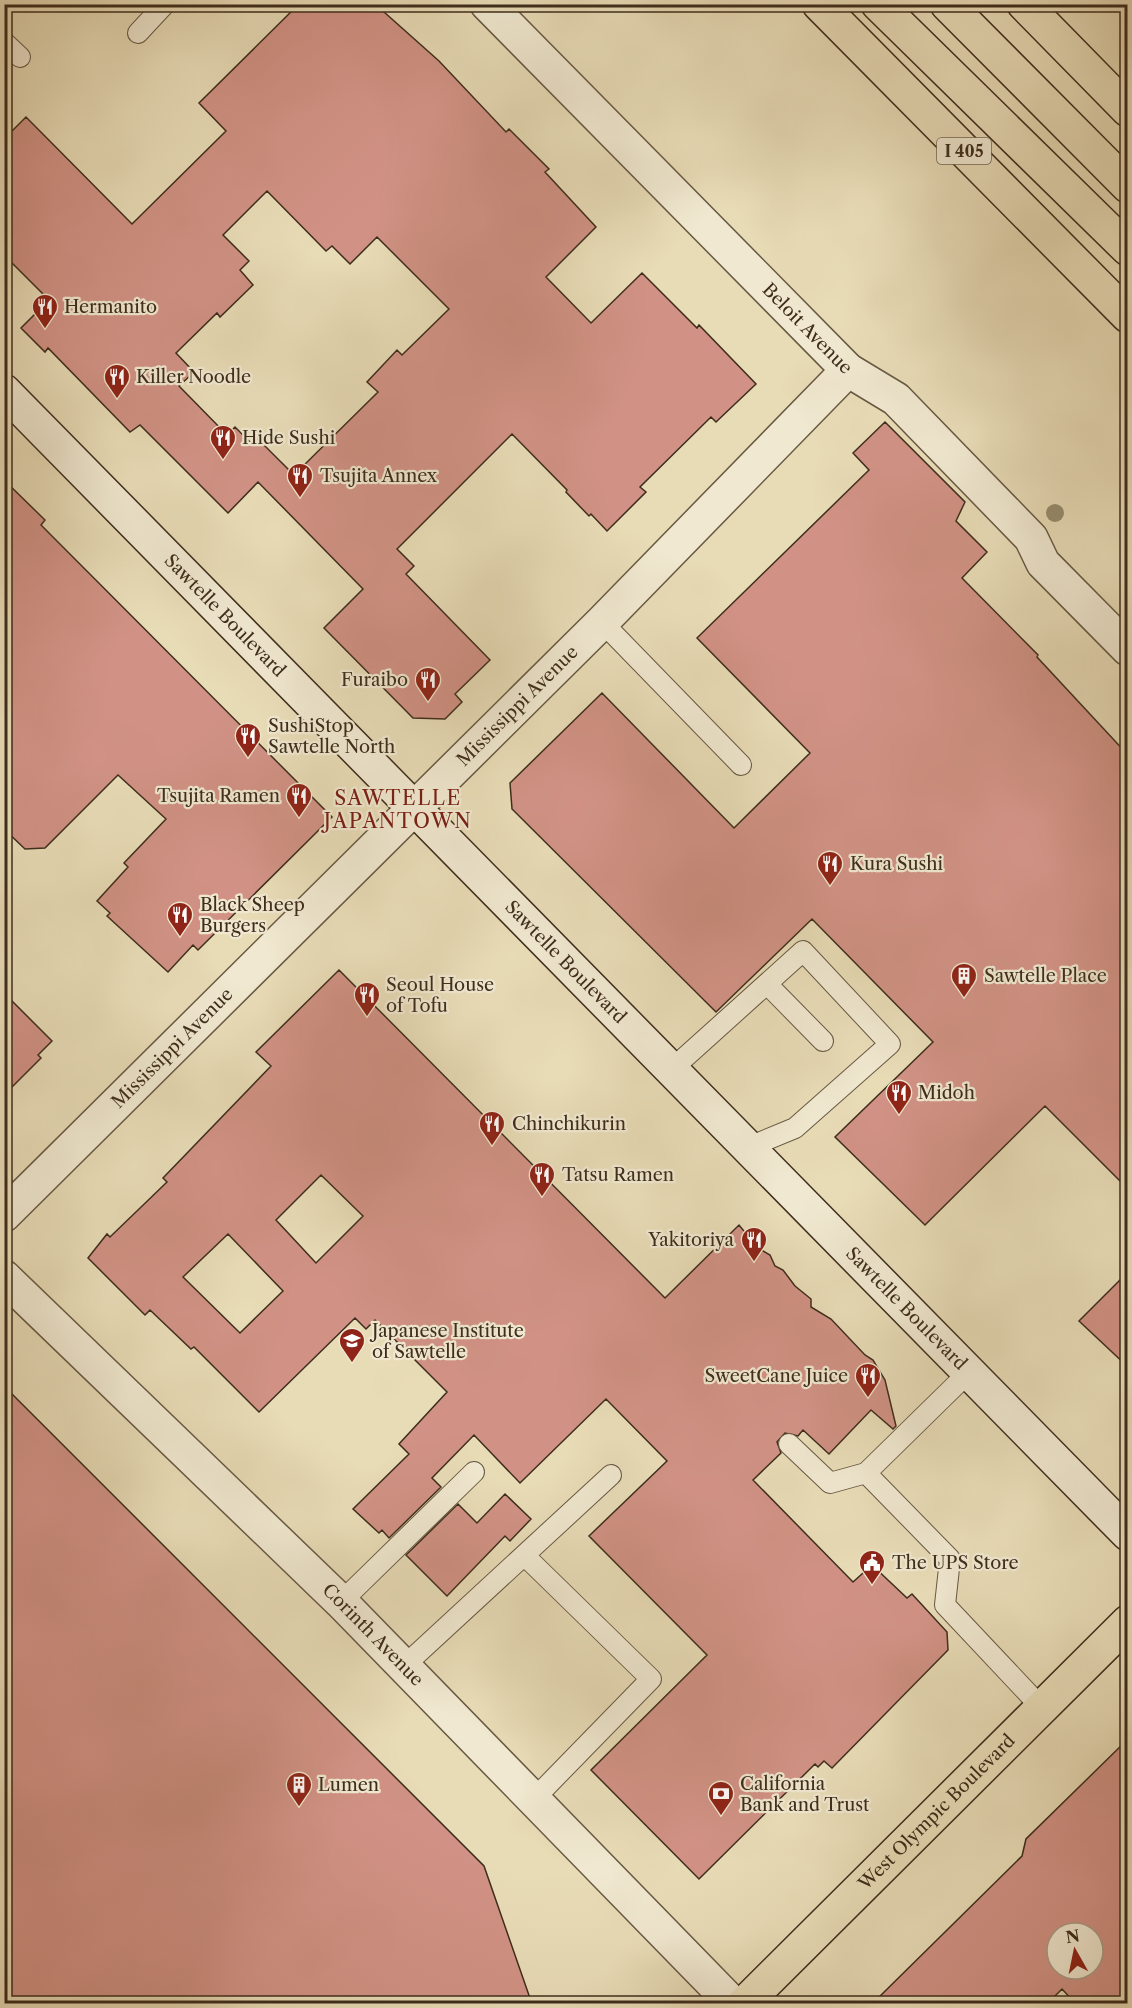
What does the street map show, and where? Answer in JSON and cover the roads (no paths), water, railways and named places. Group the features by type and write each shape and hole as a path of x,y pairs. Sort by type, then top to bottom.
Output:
{"main road":[{"name":"I 405","path":"819,4 1128,316"},
{"path":"878,4 1128,249"},
{"path":"947,4 1128,186"},
{"path":"1024,4 1128,110"},
{"name":"West Olympic Boulevard","path":"744,2004 1128,1622"}],"street":[{"name":"Beloit Avenue","path":"487,4 848,370 896,399 1031,538 1043,563 1128,649"},
{"name":"Mississippi Avenue","path":"4,1215 602,622 848,370"},
{"name":"Sawtelle Boulevard","path":"4,391 1128,1534"},
{"name":"Corinth Avenue","path":"4,1277 341,1602 733,2004"}],"lane":[{"path":"138,33 165,4"},
{"path":"4,42 20,57"},
{"path":"602,622 741,765"},
{"path":"672,1069 803,951 890,1044 795,1128 749,1147"},
{"path":"767,984 823,1041"},
{"path":"789,1444 830,1483 866,1473 969,1372"},
{"path":"341,1602 474,1472"},
{"path":"866,1473 950,1559 945,1605 1041,1707"},
{"path":"404,1666 611,1475"},
{"path":"525,1556 651,1679 534,1799"}],"place":[{"name":"Hermanito","path":"45,330"},
{"name":"Killer Noodle","path":"117,400"},
{"name":"Hide Sushi","path":"223,461"},
{"name":"Tsujita Annex","path":"300,499"},
{"name":"Furaibo","path":"428,703"},
{"name":"SushiStop Sawtelle North","path":"248,759"},
{"name":"Tsujita Ramen","path":"299,819"},
{"name":"Kura Sushi","path":"830,887"},
{"name":"Black Sheep Burgers","path":"180,938"},
{"name":"Sawtelle Place","path":"964,999"},
{"name":"Seoul House of Tofu","path":"367,1018"},
{"name":"Midoh","path":"899,1116"},
{"name":"Chinchikurin","path":"492,1147"},
{"name":"Tatsu Ramen","path":"542,1198"},
{"name":"Yakitoriya","path":"754,1263"},
{"name":"Japanese Institute of Sawtelle","path":"352,1364"},
{"name":"SweetCane Juice","path":"868,1399"},
{"name":"The UPS Store","path":"872,1586"},
{"name":"Lumen","path":"299,1808"},
{"name":"California Bank and Trust","path":"721,1817"}],"district":[{"name":"SAWTELLE JAPANTOWN","path":"398,810"}]}
